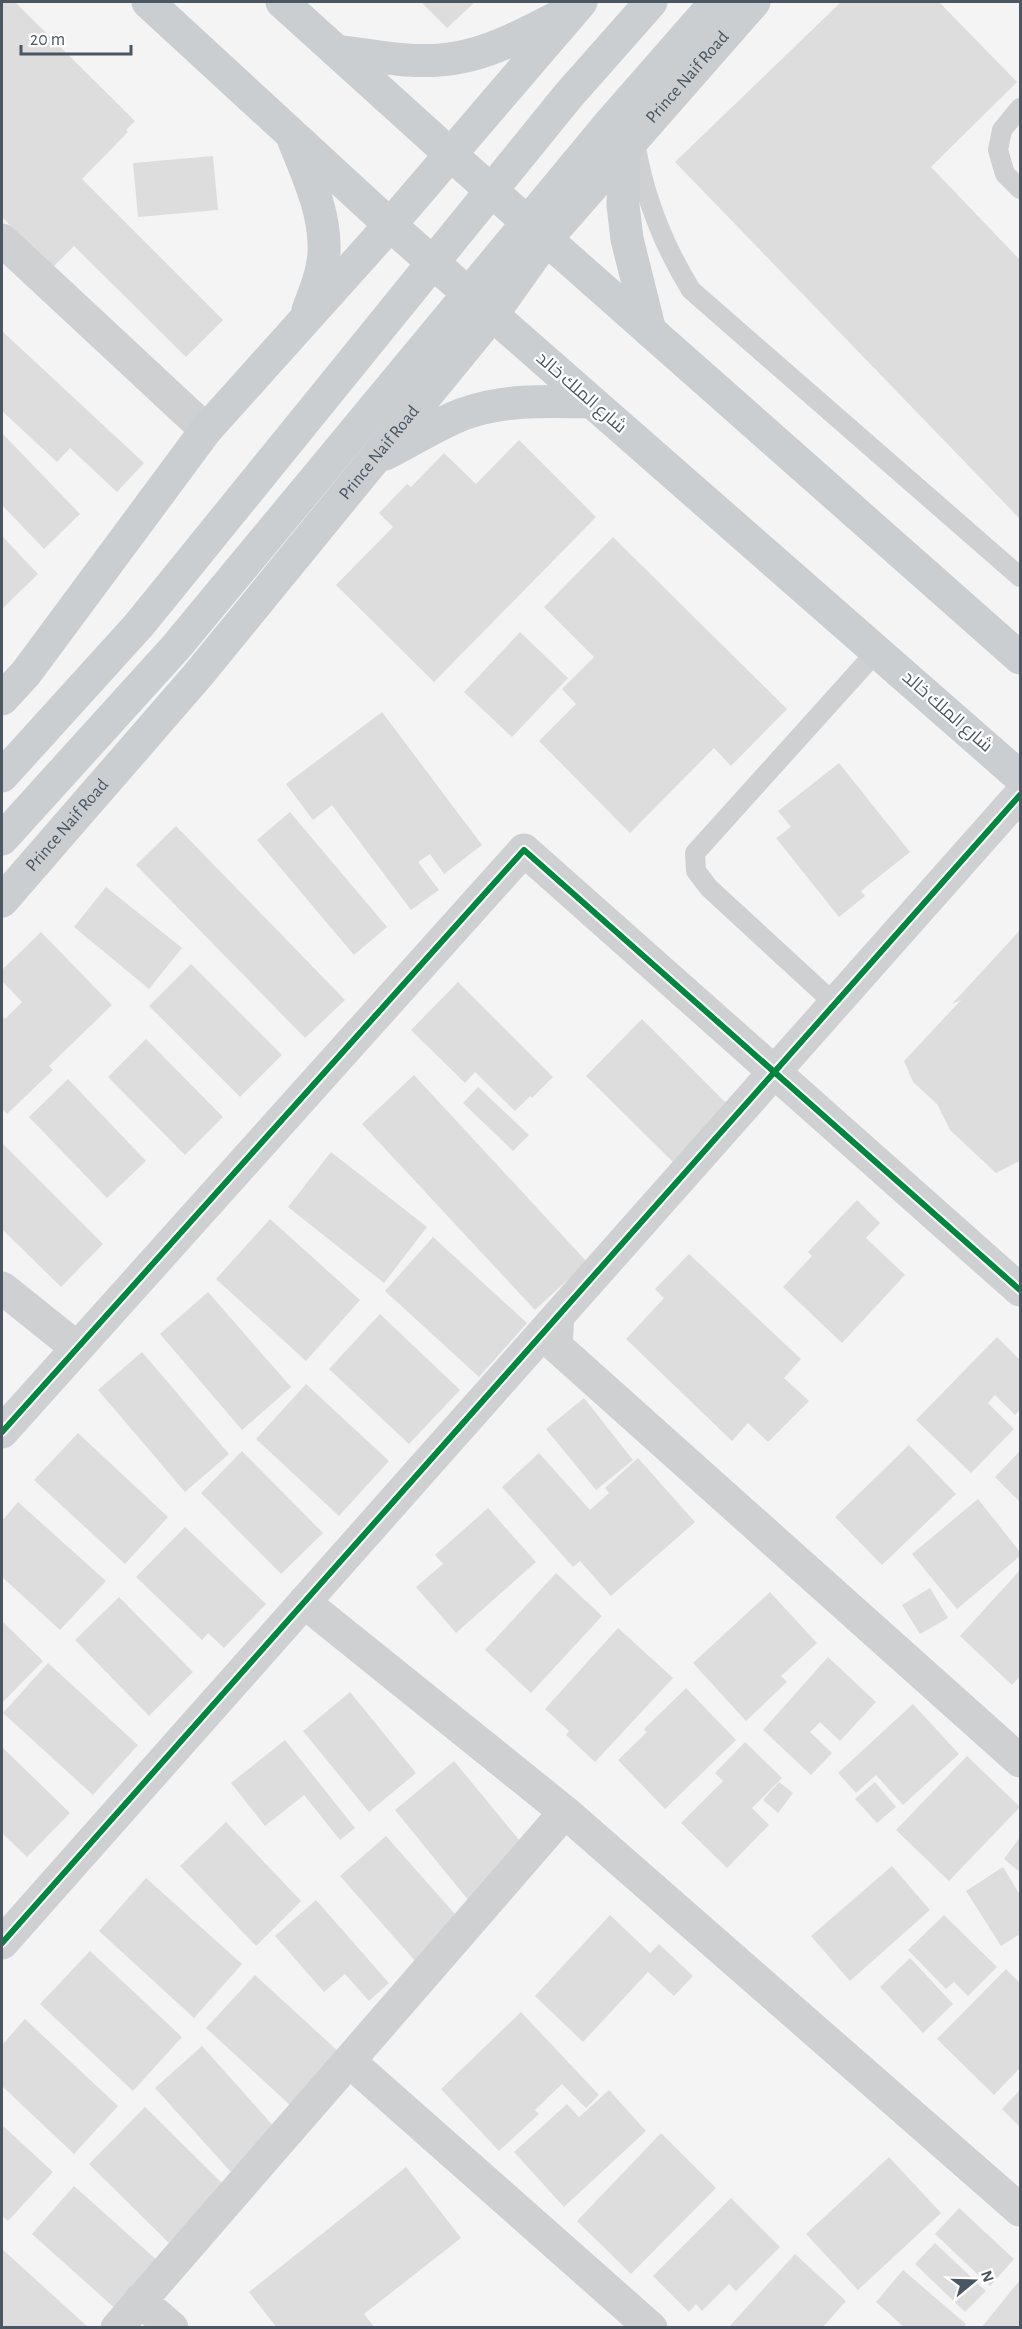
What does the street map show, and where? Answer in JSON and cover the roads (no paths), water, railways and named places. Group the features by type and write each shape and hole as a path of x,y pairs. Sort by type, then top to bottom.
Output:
{"main road":[{"name":"شارع الملك خالد","path":"148,2 390,225 1020,777"},
{"path":"282,2 450,154 1020,658"},
{"path":"2,776 139,625 568,96 651,2"},
{"name":"Prince Naif Road","path":"2,839 176,647 602,133 716,2"},
{"name":"Prince Naif Road","path":"2,901 198,675 492,315 546,239 754,2"},
{"path":"336,51 421,61 457,58 493,48 577,6"},
{"path":"2,699 26,673 207,430 390,225 577,6"},
{"path":"291,134 321,214 324,253 317,286 303,322"},
{"path":"629,145 623,205 627,239 650,331"},
{"path":"375,459 462,415 499,404 533,400 591,402"}],"street":[{"path":"7,256 207,430"},
{"path":"7,1926 304,1602 1020,795"},
{"path":"2,1432 524,850 1020,1290"},
{"path":"2,1288 77,1348"},
{"path":"558,1316 556,1346 1020,1761"},
{"path":"304,1602 565,1812 1020,2210"},
{"path":"117,2328 565,1812"},
{"path":"349,2061 651,2328"},
{"path":"140,2300 172,2328"}],"lane":[{"path":"1020,108 1002,130 998,150 1005,174 1020,189"},
{"path":"629,145 677,268 691,290 1020,578"},
{"path":"835,1004 709,888 696,871 695,853 877,651"}]}
